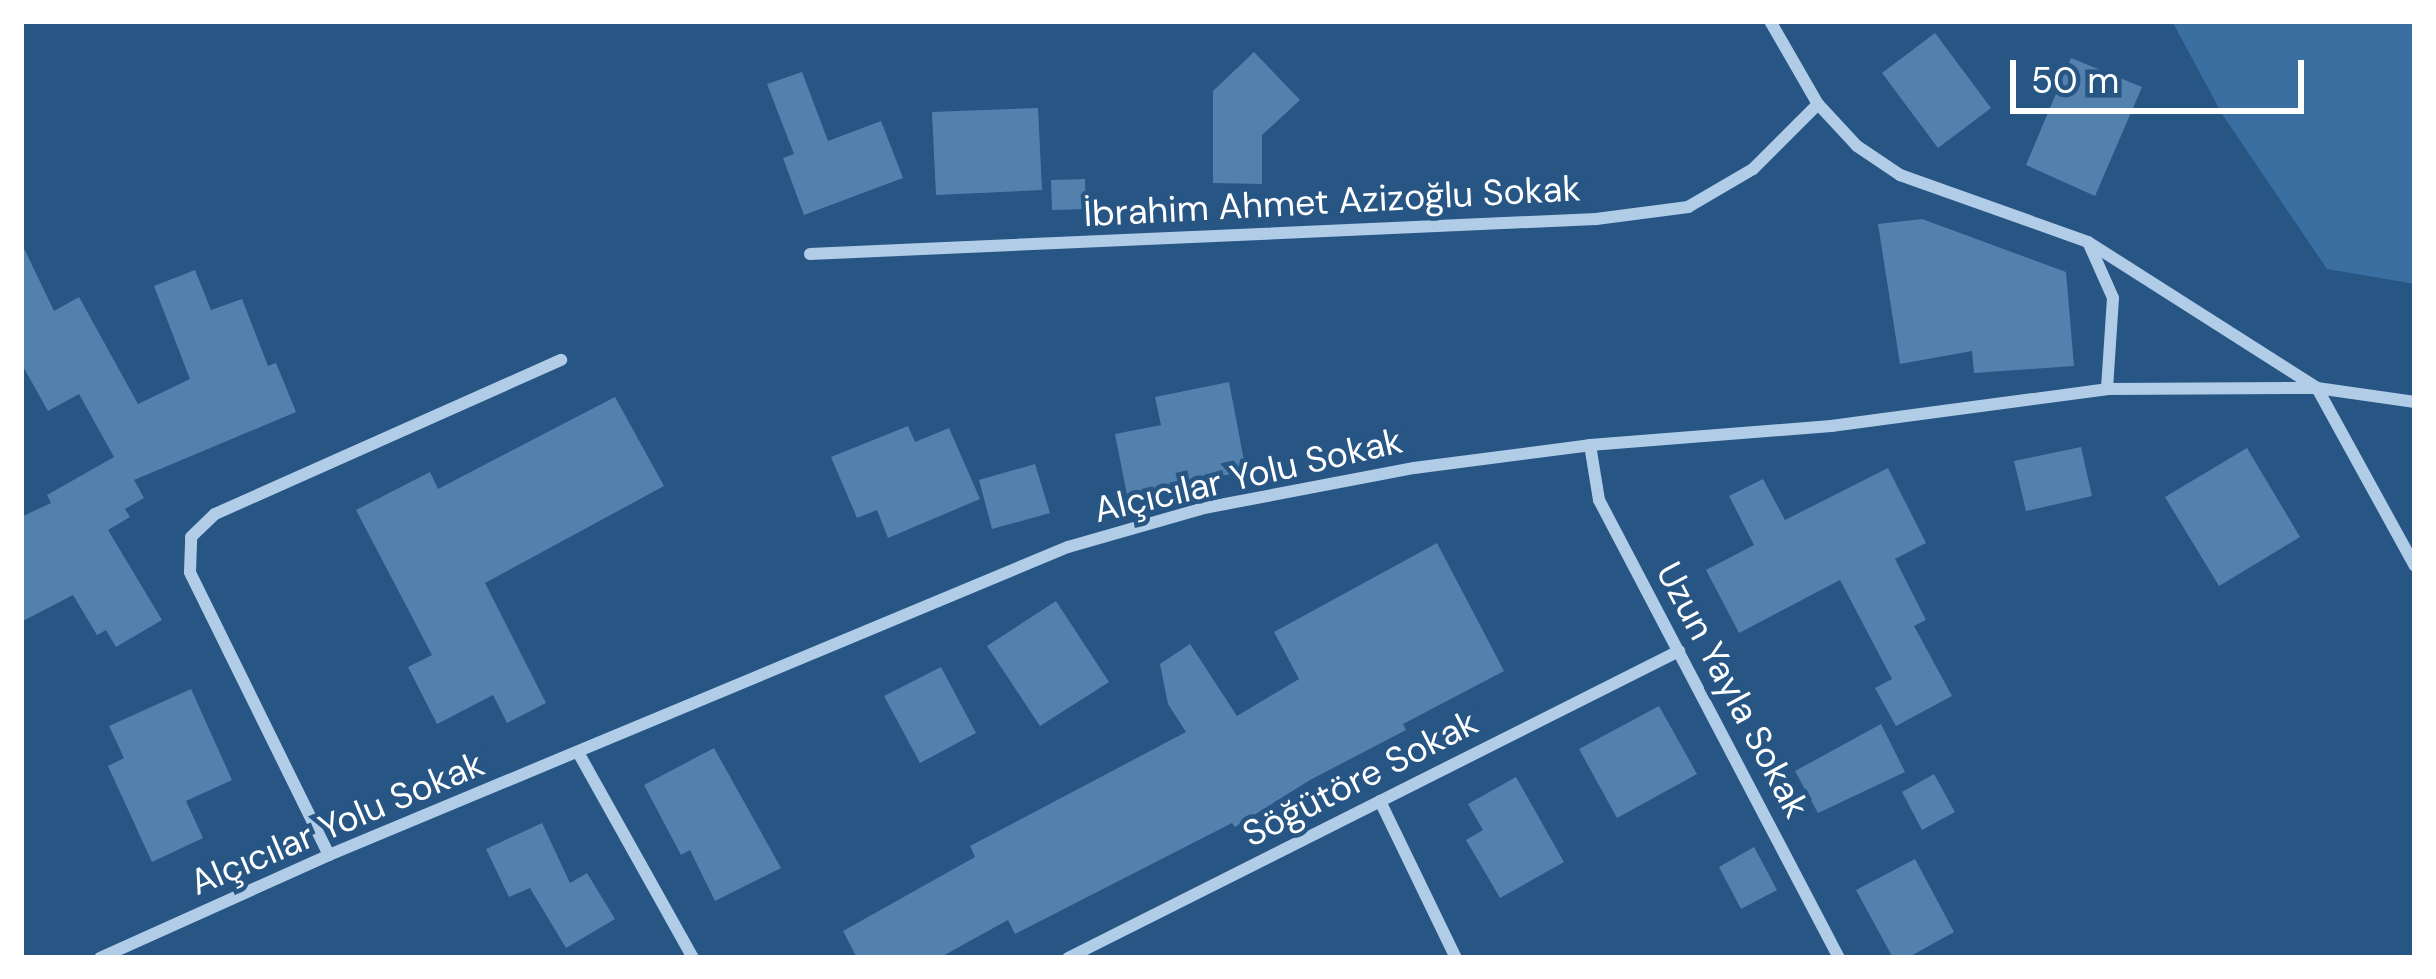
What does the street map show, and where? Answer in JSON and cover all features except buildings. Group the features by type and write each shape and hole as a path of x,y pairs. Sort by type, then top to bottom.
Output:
{"street":[{"path":"1769,21 1818,104 1857,146 1900,175 2088,242 2201,309 2317,388 2415,566"},
{"name":"İbrahim Ahmet Azizoğlu Sokak","path":"811,254 1596,219 1688,207 1753,169 1818,104"},
{"path":"2088,242 2113,298 2107,388"},
{"path":"329,855 190,572 190,537 214,514 561,360"},
{"name":"Alçıcılar Yolu Sokak","path":"100,958 329,855 1068,547 1204,508 1414,468 1590,445 1831,426 2107,388 2317,388 2415,402"},
{"name":"Uzun Yayla Sokak","path":"1590,445 1599,500 1839,958"},
{"name":"Söğütöre Sokak","path":"1068,958 1678,651"},
{"path":"579,754 693,958"},
{"path":"1380,801 1456,958"}],"shaded area":[{"path":"2172,21 2415,21 2415,284 2327,269 2222,114"}]}
